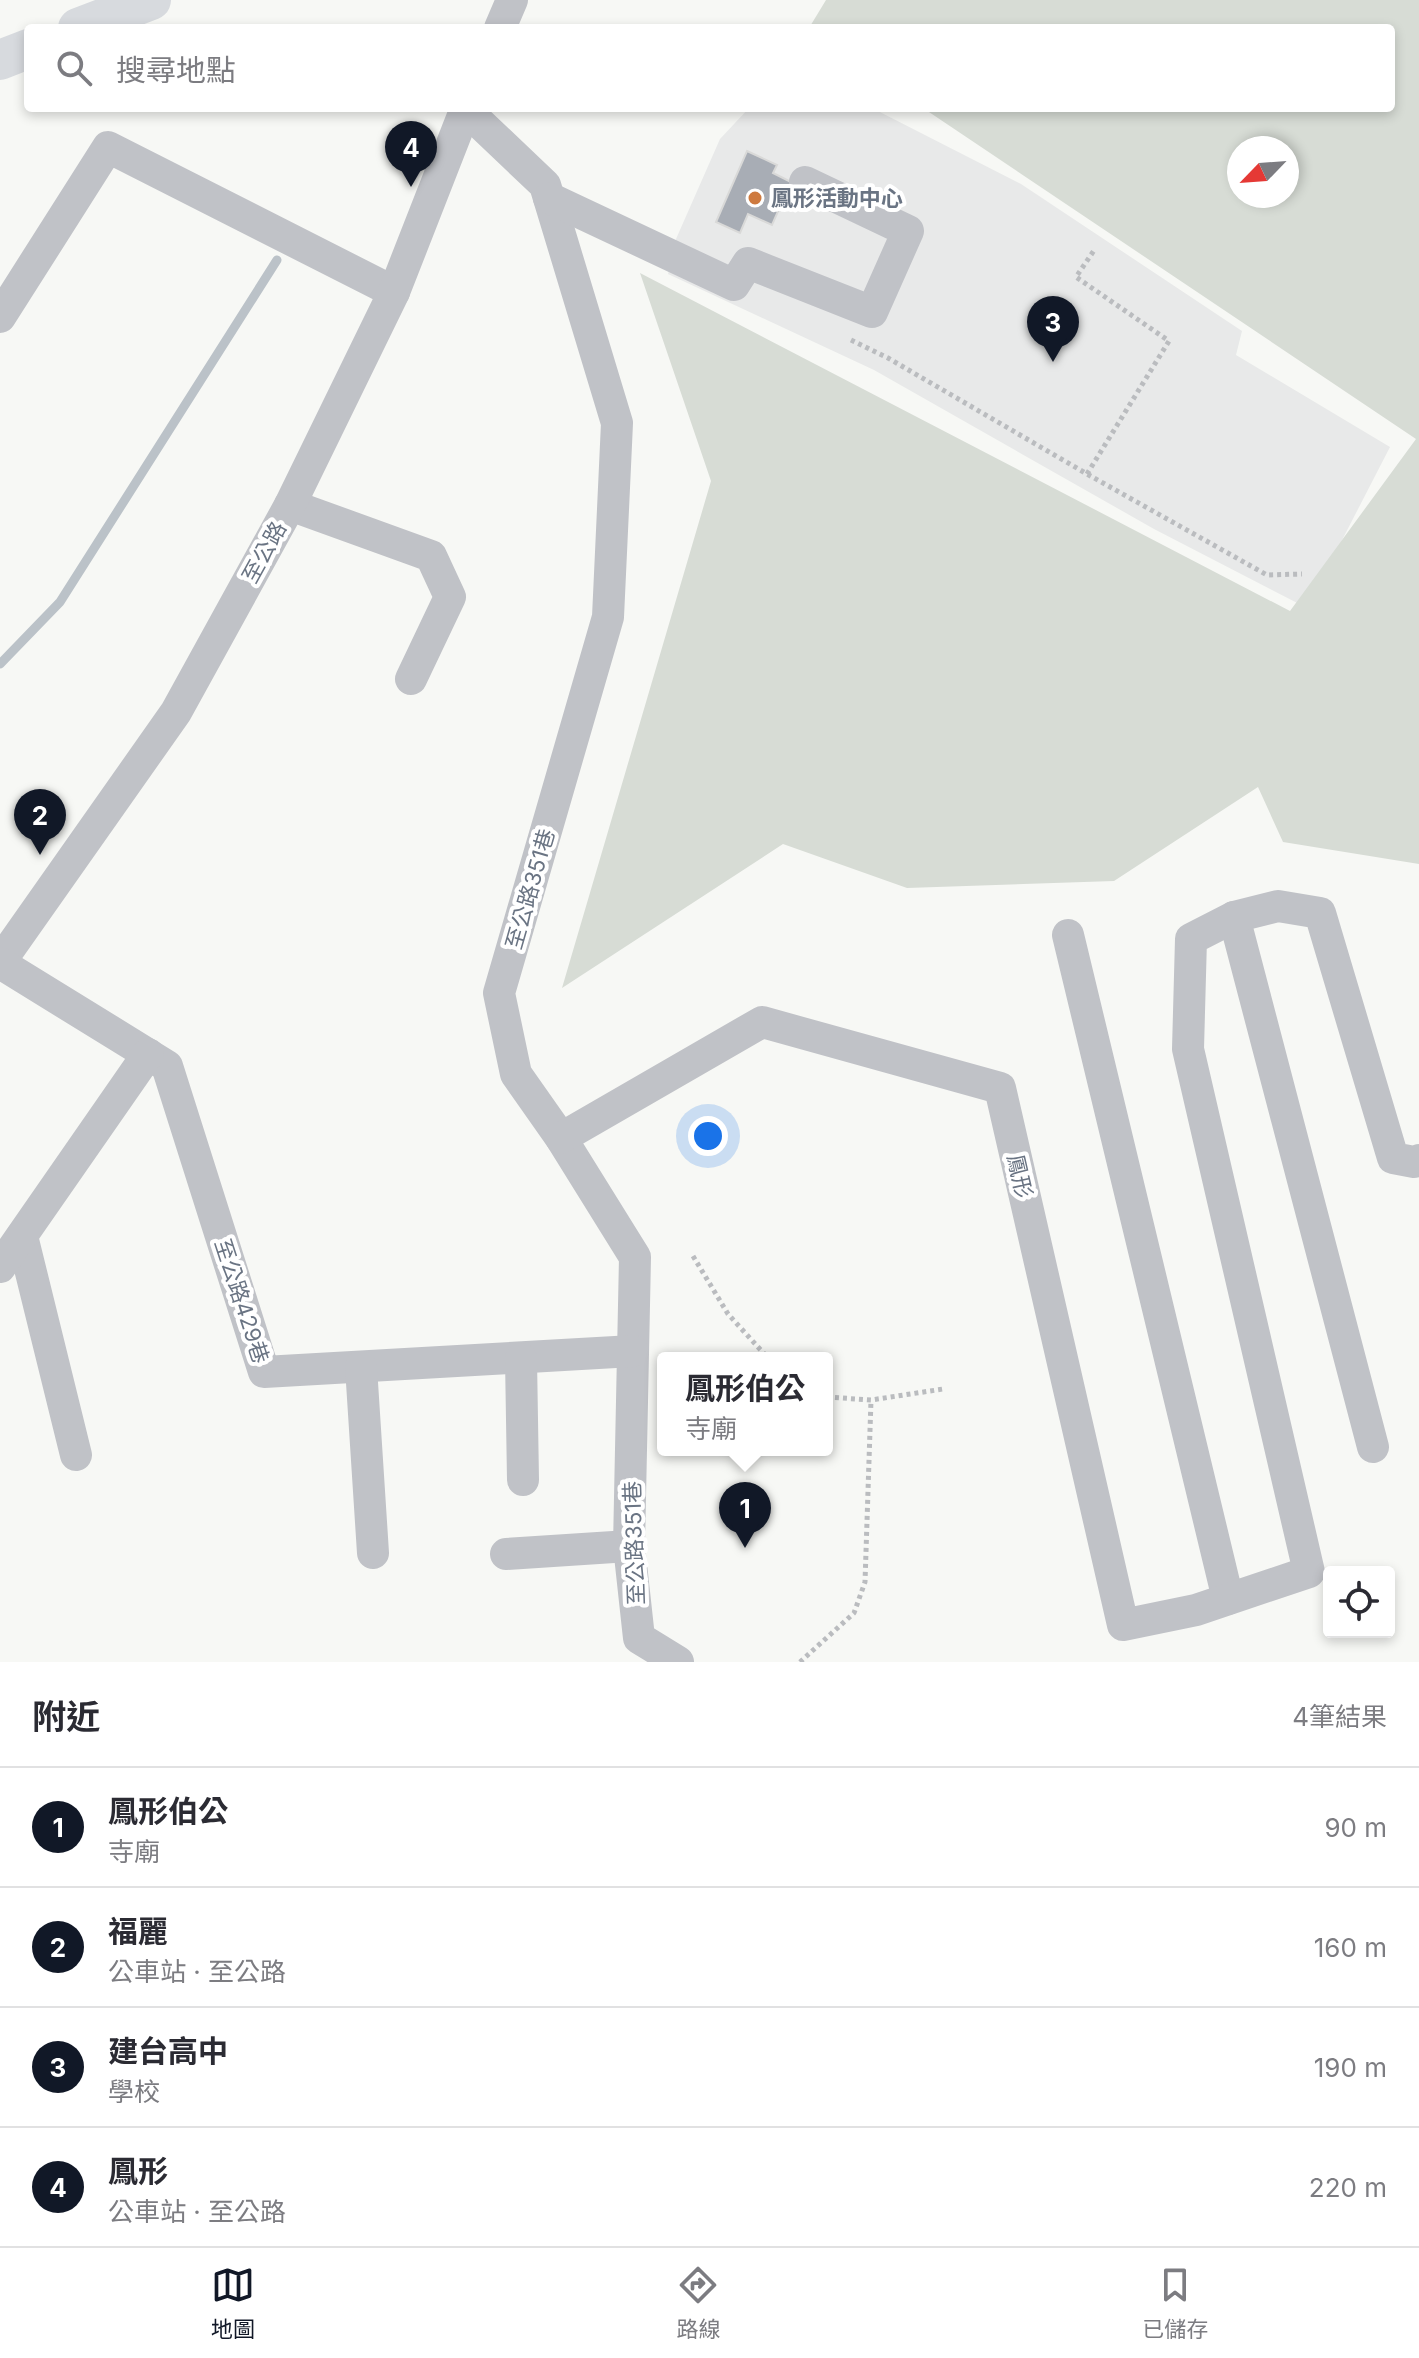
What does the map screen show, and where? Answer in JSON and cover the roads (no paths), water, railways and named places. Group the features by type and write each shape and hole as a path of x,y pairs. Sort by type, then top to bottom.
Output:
{"main road":[{"path":"88,24 151,0"},
{"path":"0,60 24,51"}],"street":[{"path":"502,24 512,0"},
{"name":"至公路","path":"0,962 176,712 290,505 394,292 463,112"},
{"name":"至公路351巷","path":"469,112 545,185 617,423 608,617 499,993 516,1074 561,1138 635,1257 629,1546 639,1638 678,1662"},
{"path":"0,317 108,147 394,292"},
{"path":"549,198 734,285 748,263 872,312 908,231 805,182"},
{"path":"290,505 431,556 450,597 411,679"},
{"name":"鳳形","path":"561,1138 762,1022 1000,1088 1123,1625 1196,1610 1309,1572 1188,1049 1191,939 1234,917 1278,906 1320,913 1393,1158 1419,1160"},
{"path":"1234,917 1373,1447"},
{"path":"1068,935 1228,1599"},
{"name":"至公路429巷","path":"0,962 167,1066 264,1372 633,1351"},
{"path":"0,1267 148,1054"},
{"path":"22,1236 76,1455"},
{"path":"521,1359 523,1480"},
{"path":"361,1367 373,1553"},
{"path":"506,1554 629,1546"}],"waterway":[{"path":"0,664 60,602 277,260"}],"place":[{"name":"鳳形","path":"411,187"},
{"name":"鳳形活動中心","path":"755,198"},
{"name":"建台高中","path":"1053,362"},
{"name":"福麗","path":"40,855"},
{"name":"鳳形伯公","path":"745,1548"}]}
